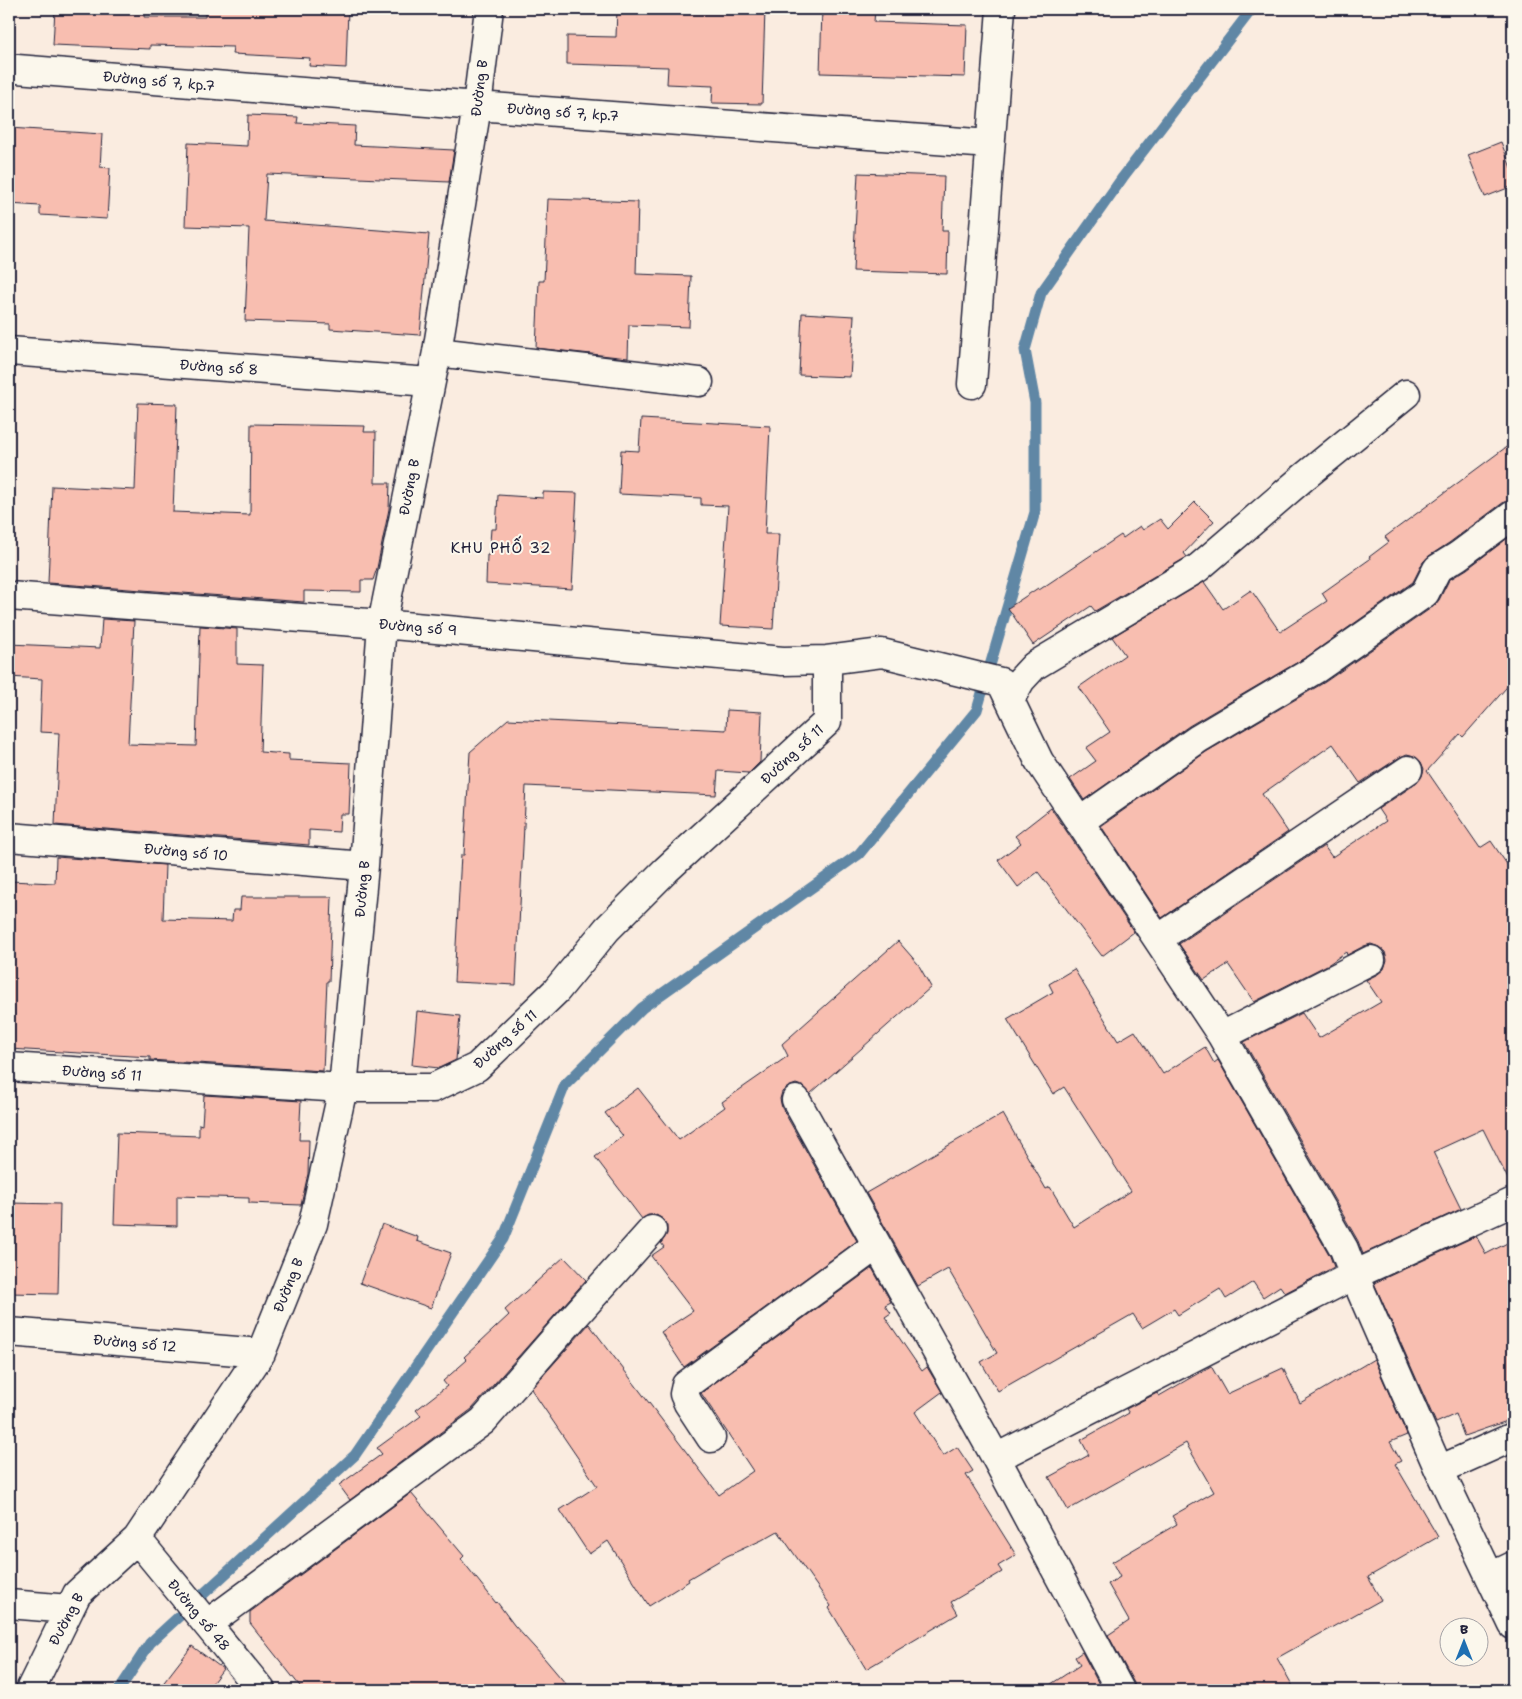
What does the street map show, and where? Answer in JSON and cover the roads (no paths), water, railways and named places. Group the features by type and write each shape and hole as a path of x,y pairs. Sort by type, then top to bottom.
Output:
{"street":[{"name":"Đường B","path":"30,1690 77,1594 137,1539 260,1353 313,1224 343,1088 364,866 382,624 437,352 477,106 489,9"},
{"path":"972,384 1001,9"},
{"name":"Đường số 7, kp.7","path":"17,69 477,106 990,144"},
{"name":"Đường số 8","path":"9,351 430,382"},
{"path":"437,352 699,382"},
{"path":"1406,394 1304,477 1198,568 1034,666 1021,680 1006,690 1040,761 1222,1036 1344,1249 1439,1470 1502,1571 1513,1625"},
{"path":"1079,822 1198,739 1316,669 1425,593 1437,570 1513,515"},
{"name":"Đường số 9","path":"9,596 382,624 783,661 827,660 882,653 1006,690"},
{"name":"Đường số 11","path":"9,1067 343,1088 433,1088 477,1067 556,991 606,929 660,876 827,722 827,660"},
{"path":"1158,939 1408,770"},
{"name":"Đường số 10","path":"9,837 364,866"},
{"path":"1222,1036 1371,960"},
{"path":"796,1100 996,1458 1120,1690"},
{"path":"996,1458 1354,1275 1513,1202"},
{"path":"203,1619 483,1421 565,1326 652,1230"},
{"path":"711,1438 688,1403 684,1394 686,1385 877,1244"},
{"name":"Đường số 12","path":"9,1332 260,1353"},
{"path":"1439,1470 1513,1437"},
{"name":"Đường số 48","path":"137,1539 261,1690"},
{"path":"9,1604 69,1609"}],"waterway":[{"path":"119,1690 150,1643 355,1455 503,1239 565,1085 642,1008 859,854 977,710 1035,512 1035,403 1025,350 1041,293 1123,177 1252,9"}],"district":[{"name":"KHU PHỐ 32","path":"501,548"}]}
